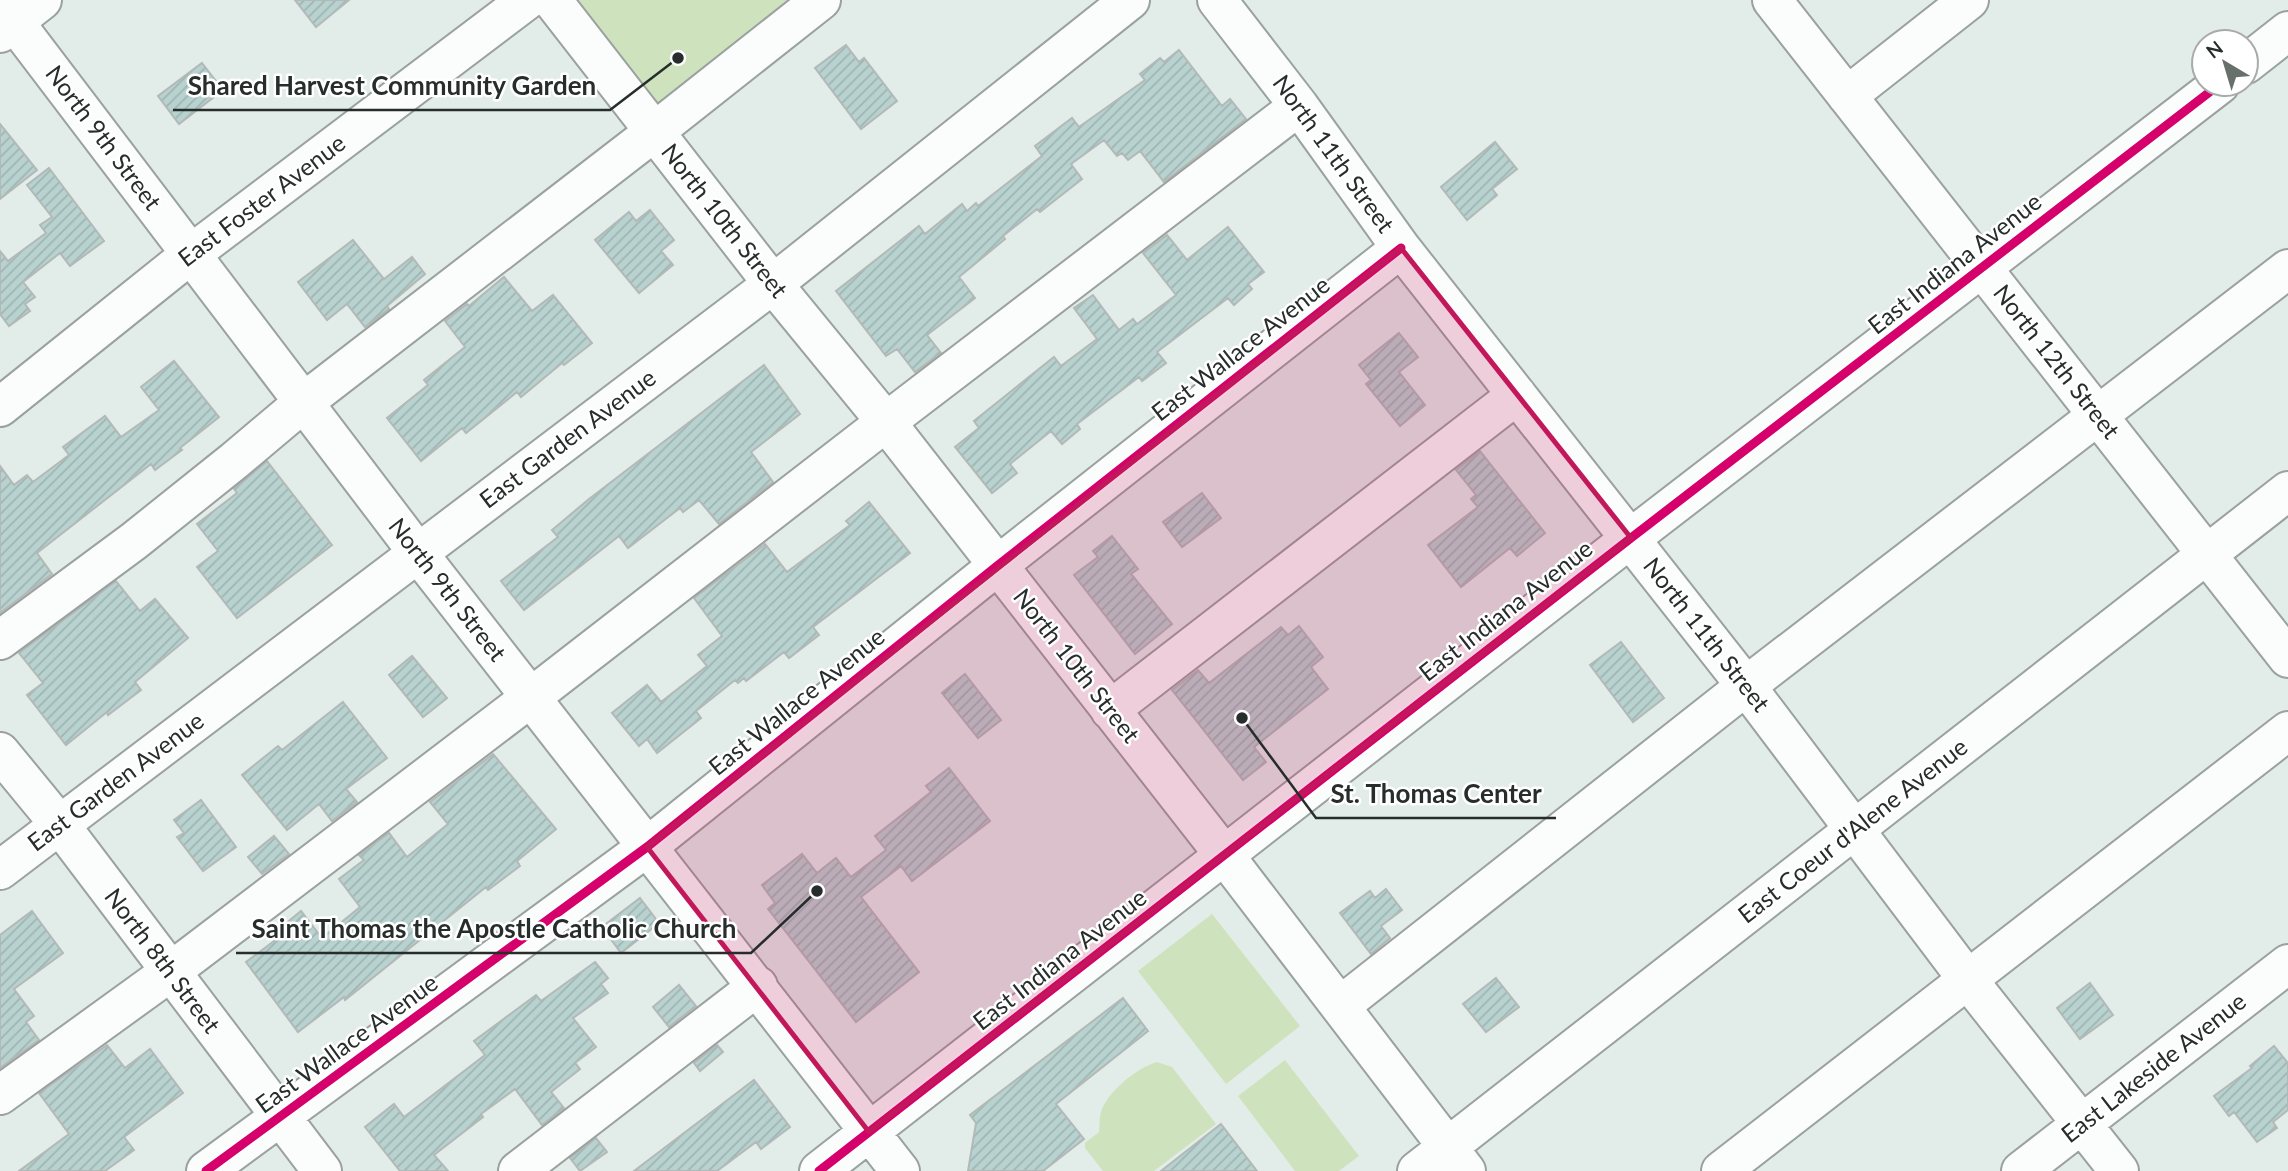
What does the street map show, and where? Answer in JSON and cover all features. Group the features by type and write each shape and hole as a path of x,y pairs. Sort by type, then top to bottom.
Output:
{"street":[{"name":"East Foster Avenue","path":"0,407 191,254 527,0"},
{"name":"North 10th Street","path":"552,0 1225,856 1456,1159"},
{"path":"0,640 134,541 303,402 821,0"},
{"name":"East Garden Avenue","path":"0,870 773,284 1130,0"},
{"name":"North 11th Street","path":"1217,0 1299,106 1401,248 1631,538 1856,829 1968,980 2119,1171"},
{"name":"North 12th Street","path":"1772,0 2288,658"},
{"path":"1847,96 1969,0"},
{"name":"North 9th Street","path":"14,14 191,254 418,553 900,1171"},
{"path":"2260,53 2288,32"},
{"name":"East Indiana Avenue","path":"819,1171 1631,538 2202,98"},
{"path":"0,1096 170,972 530,698 1299,106"},
{"name":"East Wallace Avenue","path":"206,1171 647,847 997,565 1401,248"},
{"path":"1340,1006 1746,686 2288,269"},
{"path":"1110,710 1517,395"},
{"name":"East Coeur d'Alene Avenue","path":"1417,1171 1456,1159 1856,829 2288,491"},
{"path":"1721,1171 2288,732"},
{"name":"North 8th Street","path":"0,752 60,825 322,1171"},
{"name":"East Lakeside Avenue","path":"2021,1171 2288,964"},
{"path":"518,1171 758,986"}],"highlighted area":[{"path":"1401,248 1631,538 869,1132 647,847"}],"green space":[{"path":"574,0 813,0 663,115"},
{"path":"1212,914 1300,1026 1226,1084 1138,971"},
{"path":"1285,1060 1359,1156 1339,1171 1295,1171 1238,1096"},
{"path":"1157,1062 1172,1067 1216,1124 1154,1171 1103,1171 1085,1148 1085,1143 1099,1132 1101,1112 1118,1087 1133,1074"}],"building":[{"path":"295,0 349,0 316,27"},
{"path":"846,45 859,62 864,58 897,101 861,129 815,68"},
{"path":"1179,50 1222,106 1230,99 1246,119 1164,182 1140,151 1128,160 1122,153 1117,156 1104,140 1071,164 1082,179 1040,212 1037,209 1003,236 1005,239 959,277 975,298 927,335 941,353 915,372 897,349 886,356 836,291 919,226 925,234 962,204 967,211 976,203 978,206 1042,156 1035,146 1072,118 1079,127 1145,80 1140,74 1160,58 1164,62"},
{"path":"202,63 223,90 179,124 158,96"},
{"path":"0,124 37,170 0,199"},
{"path":"1495,142 1517,169 1492,189 1497,195 1467,220 1441,187"},
{"path":"49,168 104,241 70,266 60,253 23,282 35,297 25,304 30,311 9,326 0,314 0,251 8,261 46,233 40,225 52,217 27,185"},
{"path":"650,210 674,240 661,251 673,265 639,293 595,240 629,212 636,221"},
{"path":"1228,227 1264,272 1248,284 1252,289 1234,305 1228,298 1157,352 1166,363 1142,381 1139,377 1077,424 1080,429 1062,444 1051,431 1010,464 1017,473 992,493 955,447 979,428 974,421 1054,357 1061,366 1097,339 1074,308 1093,295 1119,330 1133,319 1137,324 1176,295 1143,253 1167,235 1187,260"},
{"path":"353,240 384,279 412,257 425,274 387,306 389,309 365,327 347,304 327,320 298,282"},
{"path":"504,277 532,311 553,295 592,343 564,365 562,363 521,397 517,392 466,433 462,428 421,461 387,418 428,385 424,380 465,347 445,321 467,304 469,306"},
{"path":"1399,333 1418,357 1399,372 1425,405 1400,426 1366,384 1371,380 1359,365"},
{"path":"174,361 219,417 180,448 182,450 155,470 151,464 37,553 52,574 0,613 0,466 14,485 27,475 33,482 69,455 63,447 105,416 121,437 159,410 141,387"},
{"path":"764,365 800,414 751,452 773,482 719,524 699,500 683,512 680,508 628,548 619,536 524,610 501,581 558,537 552,530 589,499"},
{"path":"1480,451 1545,533 1517,556 1510,548 1461,587 1428,545 1478,507 1471,499 1476,495 1456,470"},
{"path":"267,461 332,545 237,618 197,567 218,551 197,524 237,493 234,489"},
{"path":"1202,493 1221,518 1182,547 1163,522"},
{"path":"869,502 910,553 813,627 819,635 789,658 784,652 746,681 744,678 738,683 735,680 696,711 701,718 657,753 647,739 639,746 612,713 647,685 661,702 707,666 698,655 722,636 694,598 765,544 787,572 850,525 846,521"},
{"path":"1112,536 1138,569 1131,574 1172,624 1135,654 1074,575 1098,557 1093,551"},
{"path":"116,581 140,611 155,599 188,638 135,682 141,690 108,715 107,712 66,745 27,695 43,683 19,653"},
{"path":"1299,626 1323,657 1311,667 1328,689 1254,747 1266,762 1243,780 1172,690 1198,670 1209,683 1281,627 1288,635"},
{"path":"1621,642 1664,698 1633,722 1590,665"},
{"path":"412,656 447,698 423,717 389,675"},
{"path":"965,674 1001,720 978,738 942,693"},
{"path":"343,702 387,758 346,789 357,802 332,821 319,804 287,830 242,775 278,746 282,750"},
{"path":"493,754 556,829 517,861 520,866 488,890 486,887 345,1000 344,997 298,1032 246,962 289,930 284,925 301,911 322,938 360,907 339,879 364,860 359,855 389,833 407,857 448,824 430,802"},
{"path":"949,768 990,821 912,881 901,866 861,897 919,972 856,1022 768,909 775,903 762,885 802,854 817,873 836,858 851,877 886,850 875,836 931,792 926,786"},
{"path":"201,800 236,847 203,871 177,837 184,833 174,820"},
{"path":"274,836 289,854 262,874 248,857"},
{"path":"1386,889 1402,910 1381,926 1390,938 1371,954 1340,913 1370,891 1375,898"},
{"path":"640,898 659,923 621,953 602,927"},
{"path":"32,911 63,953 14,989 34,1016 26,1022 39,1040 0,1068 0,935"},
{"path":"595,962 608,978 601,984 608,993 573,1018 596,1047 575,1063 580,1069 551,1092 564,1108 542,1125 515,1089 434,1155 448,1171 400,1171 365,1127 394,1104 404,1117 485,1055 474,1041 536,995 541,1001"},
{"path":"1496,978 1519,1007 1486,1032 1463,1004"},
{"path":"2090,983 2113,1015 2080,1039 2057,1008"},
{"path":"679,985 696,1006 669,1027 653,1007"},
{"path":"1123,998 1148,1031 1056,1104 1084,1139 1043,1171 968,1171 976,1123 970,1115"},
{"path":"107,1045 125,1068 150,1049 183,1093 124,1137 134,1150 105,1171 19,1171 69,1134 39,1093"},
{"path":"717,1045 723,1052 700,1071 694,1063"},
{"path":"2274,1046 2288,1063 2288,1110 2273,1122 2277,1128 2257,1142 2234,1112 2229,1116 2214,1096 2252,1068 2250,1066"},
{"path":"754,1080 790,1127 761,1149 756,1142 717,1171 634,1171"},
{"path":"1221,1124 1257,1171 1161,1171"},
{"path":"596,1138 607,1152 580,1171 570,1158"}],"cycle path":[{"path":"819,1171 1631,538 2202,98"},
{"path":"206,1171 647,847 997,566 1401,248"}],"place":[{"name":"Shared Harvest Community Garden","path":"678,58"},
{"name":"St. Thomas Center","path":"1242,718"},
{"name":"Saint Thomas the Apostle Catholic Church","path":"817,891"}]}
